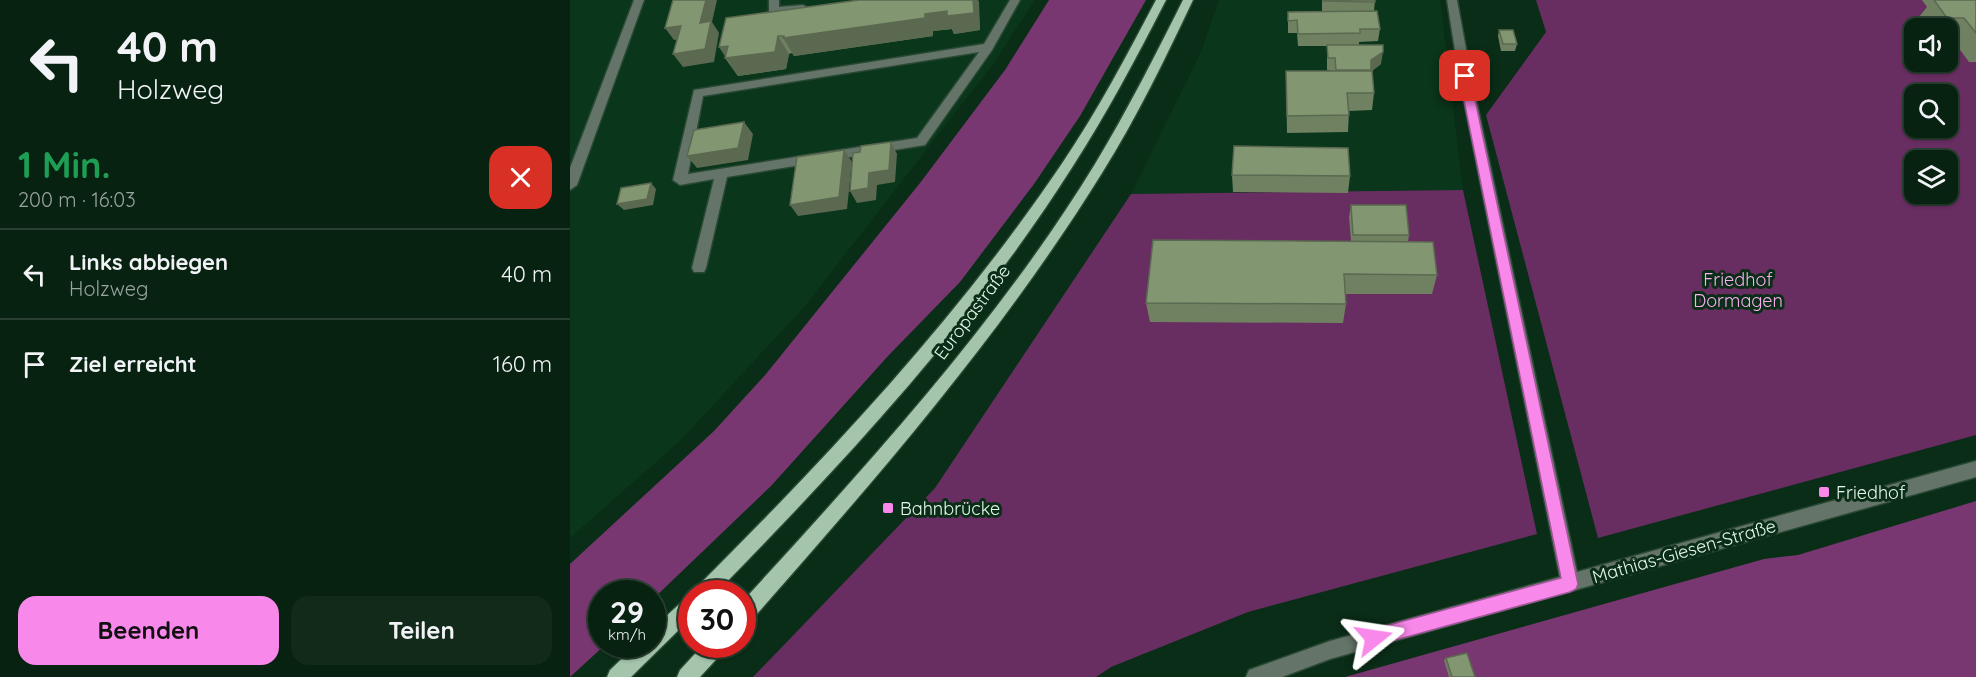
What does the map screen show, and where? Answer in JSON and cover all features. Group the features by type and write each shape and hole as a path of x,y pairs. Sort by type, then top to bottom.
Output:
{"main road":[{"name":"Europastraße","path":"716,580 792,505 864,426 978,288 1050,193 1098,120 1137,51 1161,0"},
{"name":"Europastraße","path":"756,601 856,490 948,378 1010,297 1078,202 1124,129 1164,55 1188,0"},
{"path":"666,629 678,618"},
{"path":"617,677 637,658"},
{"path":"687,677 704,658"}],"street":[{"path":"570,185 639,0"},
{"path":"774,0 774,11 809,7"},
{"path":"988,47 699,93 680,180 921,142 988,47 1015,0"},
{"path":"1452,0 1466,84 1570,584"},
{"path":"699,268 722,173"},
{"name":"Mathias-Giesen-Straße","path":"1256,677 1330,650 1976,469"}],"shaded area":[{"path":"570,0 1035,0 994,63 805,306 680,441 570,538"},
{"path":"1049,0 1146,0 1080,116 1034,184 960,282 888,356 771,486 666,587 666,580 588,580 588,658 591,658 570,677 570,564 714,431 766,374 920,183 1005,70"},
{"path":"1219,0 1440,0 1463,190 1131,194 1200,54"},
{"path":"1976,501 1976,677 1345,677 1764,559 1798,555"}],"green space":[{"name":"Friedhof Dormagen","path":"1536,0 1976,0 1976,435 1598,538 1486,115 1546,32"},
{"path":"1463,190 1537,534 1248,612 1111,667 1096,677 753,677 935,488 1131,194"}],"building":[{"path":"673,0 706,0 700,23 711,21 705,49 673,54 681,26 665,28"},
{"path":"859,0 973,0 974,13 947,16 947,11 925,14 925,18 783,38 784,36 778,36 775,52 725,58 728,46 719,47 726,18"},
{"path":"1375,0 1375,2 1323,1"},
{"path":"1934,0 1976,0 1976,33 1964,18 1947,18"},
{"path":"1377,11 1380,29 1360,29 1360,33 1298,34 1297,20 1288,21 1288,12"},
{"path":"1499,30 1513,30 1517,44 1503,44"},
{"path":"1327,45 1383,45 1383,52 1371,60 1371,70 1336,70 1335,58 1328,58"},
{"path":"1286,71 1372,71 1374,93 1347,93 1349,115 1287,116"},
{"path":"744,122 738,148 687,156 694,130"},
{"path":"891,142 889,170 869,173 868,188 850,191 853,153 860,152 861,146"},
{"path":"1234,146 1348,148 1350,176 1232,175"},
{"path":"844,150 839,197 790,205 797,157"},
{"path":"651,183 647,199 617,204 621,188"},
{"path":"1351,205 1406,205 1409,235 1353,235"},
{"path":"1153,240 1433,242 1437,275 1344,274 1346,304 1146,303"},
{"path":"1467,653 1475,677 1452,677 1446,658"}],"place":[{"name":"Friedhof","path":"1824,492"},
{"name":"Bahnbrücke","path":"888,508"}],"route":[{"path":"1374,638 1570,584 1465,76"}]}
